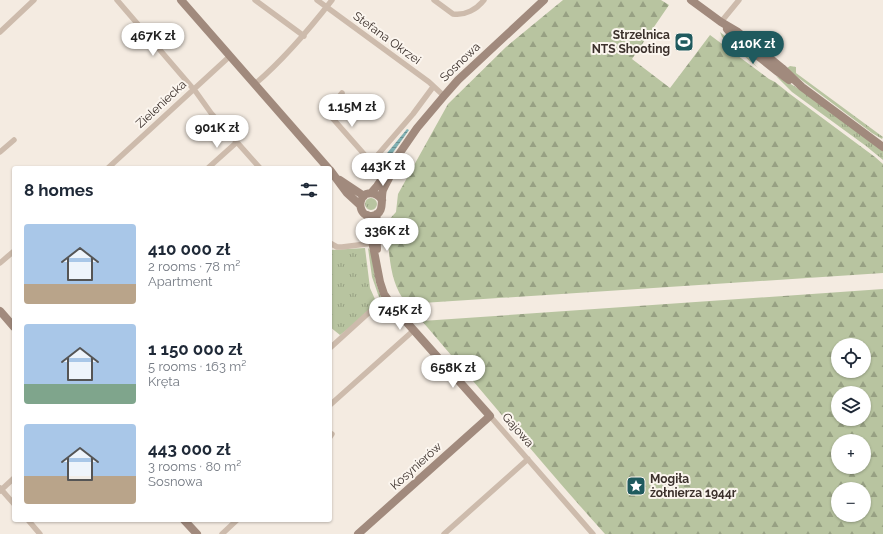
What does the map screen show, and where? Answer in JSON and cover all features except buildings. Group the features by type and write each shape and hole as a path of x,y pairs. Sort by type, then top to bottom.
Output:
{"street":[{"path":"0,32 34,0"},
{"path":"117,0 211,113 258,166"},
{"path":"181,0 327,166"},
{"path":"255,0 304,36"},
{"name":"Stefana Okrzei","path":"317,0 429,82 444,96"},
{"path":"255,84 282,61 332,0"},
{"path":"434,0 454,14 474,10 479,7 484,0"},
{"name":"Sosnowa","path":"368,194 417,128 458,80 544,0"},
{"path":"691,0 721,22 734,37 778,72 802,87 883,146"},
{"path":"721,22 739,0"},
{"name":"Zieleniecka","path":"110,166 230,56"},
{"name":"Sosnowa","path":"364,174 364,168 371,162 412,114 433,87"},
{"path":"342,93 327,112 371,162"},
{"path":"0,152 14,140"},
{"path":"210,166 237,142"},
{"name":"Sosnowa","path":"382,200 383,191 402,150"},
{"path":"332,172 347,193 360,205 363,212 367,215 372,216 377,214 382,208 382,200 376,194 368,194 349,187 332,172"},
{"path":"360,205 361,200 368,194"},
{"name":"Gajowa","path":"377,214 375,243 377,262 380,282 388,300 593,534"},
{"name":"Gajowa","path":"367,215 375,243"},
{"path":"332,244 342,247 375,243"},
{"path":"0,263 12,253"},
{"path":"332,346 374,308 388,300"},
{"path":"0,311 12,325"},
{"path":"332,403 414,330"},
{"name":"Kosynierów","path":"358,534 490,416"},
{"path":"444,534 528,459"},
{"path":"12,480 0,490 12,502"},
{"path":"30,522 40,534"},
{"path":"186,522 197,534"},
{"path":"222,534 235,522"}],"green space":[{"path":"563,0 661,0 669,5 632,59 670,88 710,35 875,157 883,164 883,273 407,304 396,286 388,243 387,222 396,212 398,194 448,104 506,47"},
{"path":"720,32 735,44 758,68 722,37"},
{"path":"790,66 796,67 796,73 883,137 882,139 788,70 787,68"},
{"path":"776,76 806,94 877,146 883,151 883,160 792,92"},
{"path":"369,198 373,198 377,204 373,210 369,210 365,206 365,202"},
{"path":"365,248 370,288 378,306 340,335 332,329 332,250"},
{"path":"368,248 371,251 376,283 382,299 380,300 372,277"},
{"path":"883,289 883,534 605,534 535,455 422,321"}],"water":[{"path":"407,129 409,130 377,175 373,170"}],"place":[{"name":"Strzelnica NTS Shooting","path":"684,42"},
{"name":"Mogiła żołnierza 1944r","path":"636,486"}]}
